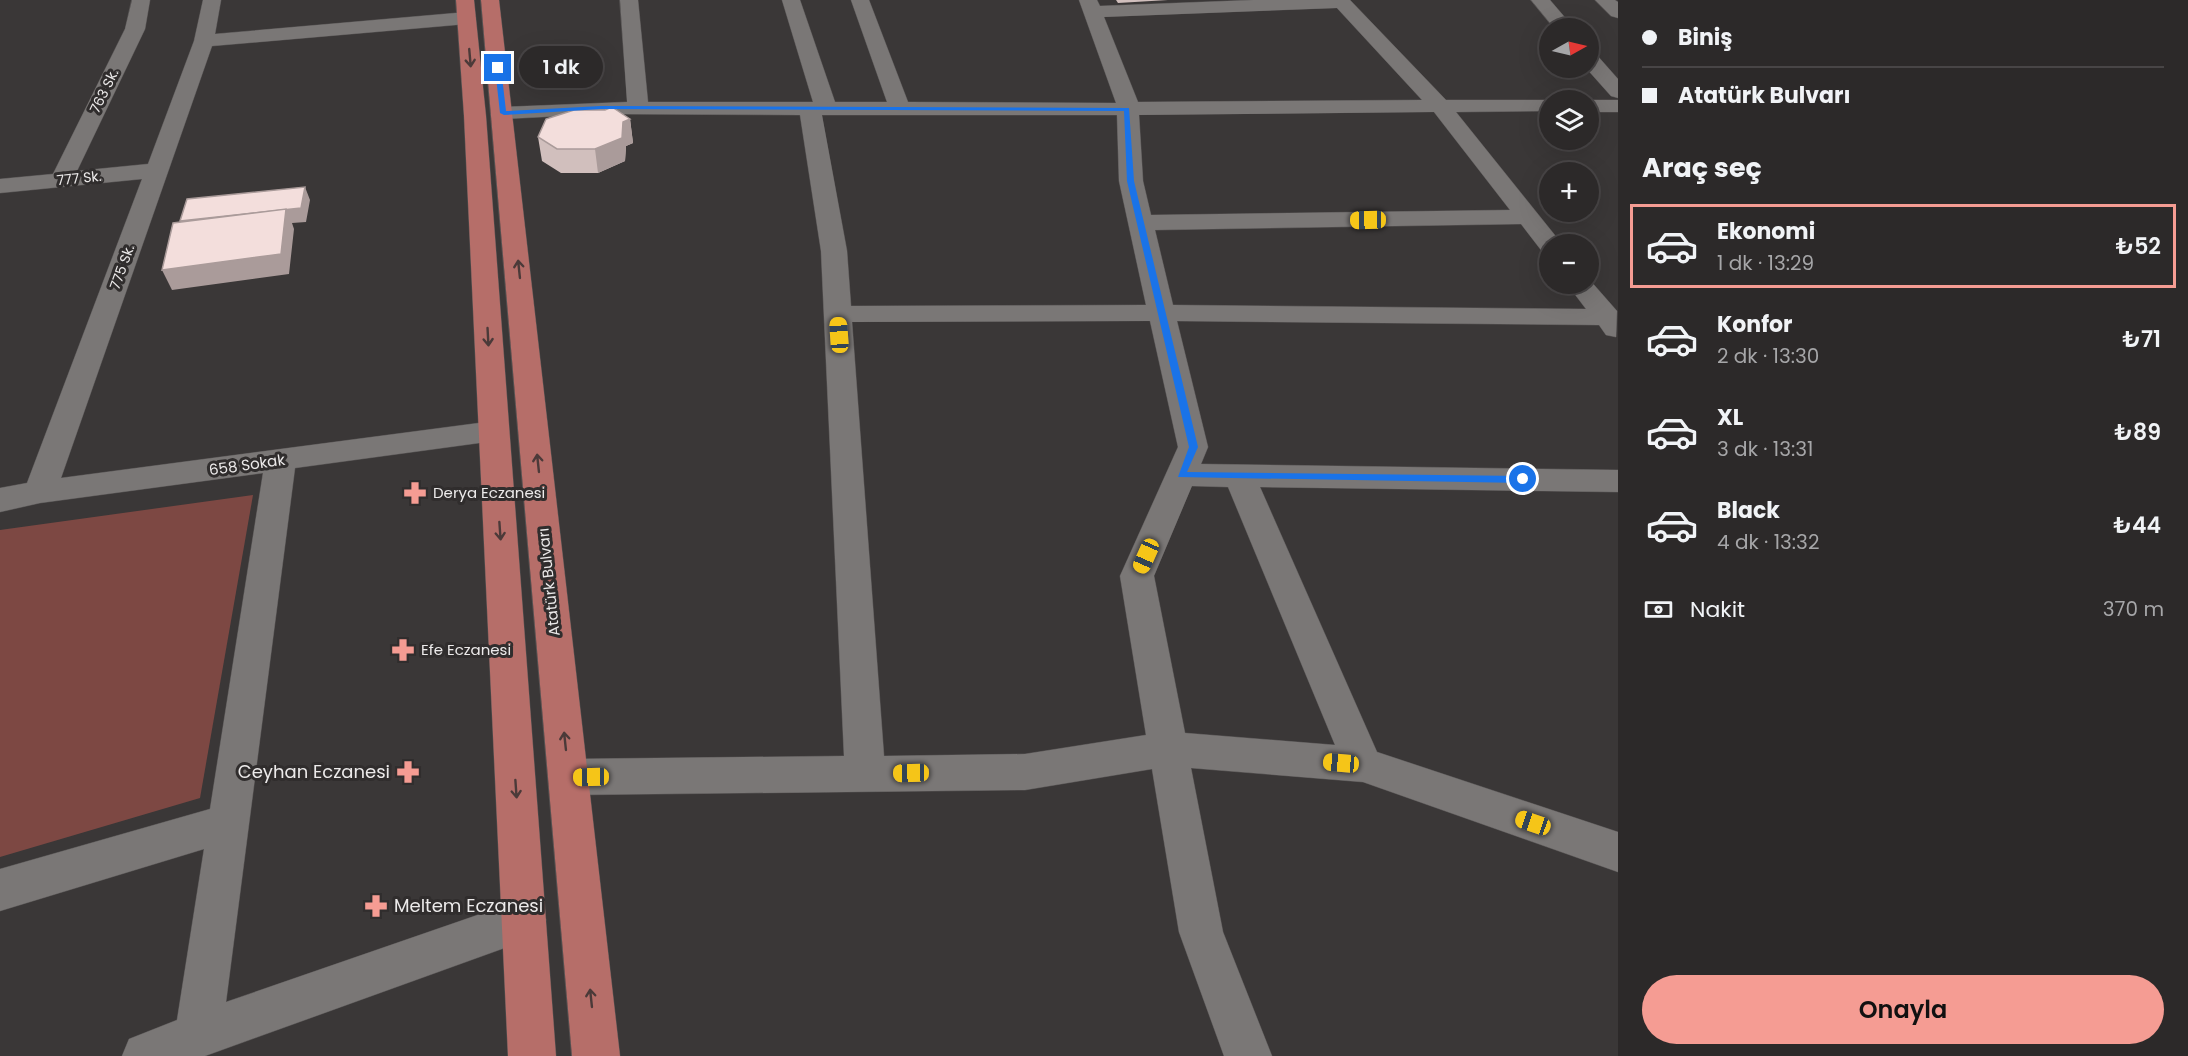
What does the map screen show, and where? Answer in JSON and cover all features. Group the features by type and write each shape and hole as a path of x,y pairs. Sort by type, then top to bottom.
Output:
{"main road":[{"name":"Atatürk Bulvarı","path":"474,6 504,113 596,1056"},
{"path":"474,6 494,431 532,1056"}],"street":[{"name":"763 Sk.","path":"61,180 135,29 141,0"},
{"name":"775 Sk.","path":"40,492 204,41 212,0"},
{"path":"629,0 638,108"},
{"path":"791,0 818,108 834,251 865,774"},
{"path":"860,0 900,108"},
{"path":"1540,0 1555,18"},
{"path":"1604,0 1618,12"},
{"path":"1248,1056 1201,932 1137,576 1193,447 1131,181 1127,101 1090,6 1341,1 1438,104 1541,234"},
{"path":"204,41 474,6"},
{"path":"1599,70 1618,92"},
{"path":"504,113 638,108 1127,109 1438,104 1539,105"},
{"path":"1599,106 1618,106"},
{"name":"777 Sk.","path":"0,186 158,170"},
{"path":"1140,223 1527,217"},
{"path":"1588,294 1613,324"},
{"path":"837,314 1162,313 1613,324"},
{"name":"658 Sokak","path":"0,500 40,492 494,431"},
{"path":"198,1035 281,460"},
{"path":"1181,475 1618,481"},
{"path":"1239,476 1363,765"},
{"path":"569,777 1025,772 1168,749 1363,765 1618,852"},
{"path":"0,890 228,823"},
{"path":"146,1056 198,1035 524,920"}],"shaded area":[{"path":"253,495 200,798 0,857 0,530"}],"building":[{"path":"612,107 630,119 623,122 622,138 595,149 557,149 538,137 546,119 574,110 605,110"},
{"path":"305,187 301,208 180,221 187,199"},
{"path":"286,209 281,254 162,270 173,223"}],"place":[{"name":"Derya Eczanesi","path":"415,493"},
{"name":"Efe Eczanesi","path":"403,650"},
{"name":"Ceyhan Eczanesi","path":"408,772"},
{"name":"Meltem Eczanesi","path":"376,906"}],"route":[{"path":"498,68 504,113 601,108 1127,109 1131,181 1193,447 1181,475 1523,479"}]}
